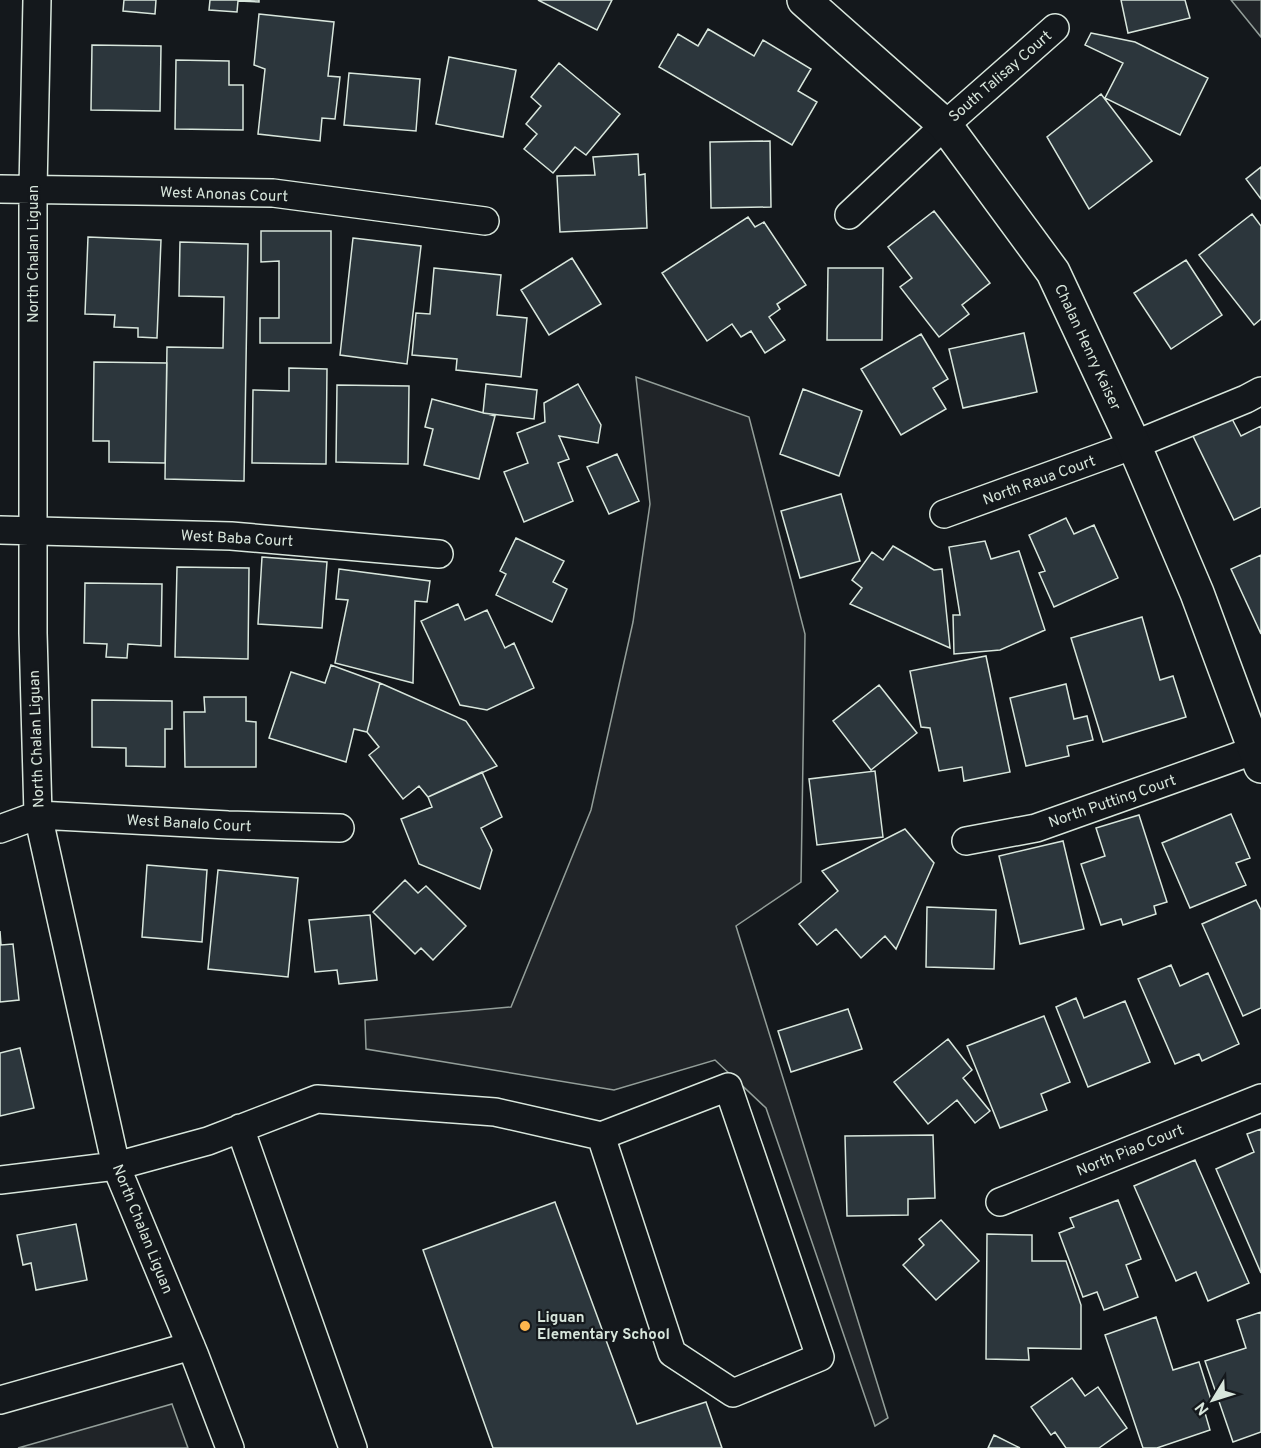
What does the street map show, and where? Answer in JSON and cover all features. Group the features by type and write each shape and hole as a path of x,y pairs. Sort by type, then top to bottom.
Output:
{"street":[{"name":"North Chalan Liguan","path":"37,0 33,189 33,633 38,816 116,1166 191,1346 230,1448"},
{"name":"Chalan Henry Kaiser","path":"804,0 945,125 1053,272 1134,445 1197,593 1259,755"},
{"name":"South Talisay Court","path":"849,215 945,125 1055,28"},
{"name":"West Anonas Court","path":"0,189 273,193 485,221"},
{"name":"North Raua Court","path":"944,514 1134,445 1261,391"},
{"name":"West Baba Court","path":"0,530 231,536 439,554"},
{"name":"North Putting Court","path":"966,841 1036,828 1259,755"},
{"name":"West Banalo Court","path":"38,816 340,828"},
{"path":"0,829 38,816"},
{"path":"0,1180 116,1166 208,1141 317,1099 495,1112 601,1136 728,1087 820,1357 733,1393 672,1353 601,1136"},
{"name":"North Piao Court","path":"1000,1202 1261,1098"},
{"path":"240,1128 353,1448"},
{"path":"0,1400 191,1346"}],"shaded area":[{"path":"1231,0 1261,0 1261,37"},
{"path":"636,377 749,417 805,634 801,882 736,926 888,1418 875,1426 766,1108 715,1060 614,1090 366,1049 365,1020 511,1007 591,810 633,622 650,504"},
{"path":"172,1404 188,1448 18,1448"}],"building":[{"path":"124,0 156,0 155,14 123,11"},
{"path":"210,0 259,0 259,2 238,1 237,12 209,10"},
{"path":"538,0 612,0 597,30"},
{"path":"1121,0 1185,0 1190,18 1128,33"},
{"path":"259,14 334,22 328,76 340,77 335,119 322,118 320,141 258,134 265,69 254,65"},
{"path":"708,29 754,56 763,40 811,69 798,91 817,102 792,145 659,67 678,34 698,46"},
{"path":"1091,33 1135,42 1208,78 1180,135 1105,98 1123,63 1085,45"},
{"path":"92,45 161,46 160,111 91,110"},
{"path":"449,57 516,70 503,137 436,124"},
{"path":"176,60 229,61 229,85 243,85 243,130 175,129"},
{"path":"559,63 620,114 586,155 575,147 553,173 524,149 537,134 526,124 541,106 531,97"},
{"path":"349,73 420,79 416,131 344,125"},
{"path":"1101,94 1152,161 1089,209 1047,137"},
{"path":"770,141 771,207 711,208 710,142"},
{"path":"638,154 639,175 645,174 647,228 560,232 557,176 595,175 593,157"},
{"path":"1261,167 1261,199 1246,179"},
{"path":"934,211 990,283 962,305 969,314 939,337 900,287 912,278 888,247"},
{"path":"1252,214 1261,226 1261,319 1254,325 1199,255"},
{"path":"748,217 755,227 764,222 806,285 777,304 780,309 769,317 785,340 765,353 751,331 741,337 732,324 707,341 662,273"},
{"path":"261,231 331,231 331,343 260,343 260,318 279,318 279,261 261,262"},
{"path":"88,237 161,240 157,338 138,337 138,328 114,327 115,315 85,314"},
{"path":"353,238 421,246 407,364 340,355"},
{"path":"180,242 248,244 244,481 165,479 167,347 223,348 224,297 179,296"},
{"path":"572,258 601,304 549,335 521,290"},
{"path":"1186,260 1222,315 1171,349 1134,293"},
{"path":"434,268 501,275 497,315 527,318 521,377 456,370 457,359 412,355 416,313 430,314"},
{"path":"828,268 883,268 882,340 827,340"},
{"path":"1024,333 1037,392 963,408 949,349"},
{"path":"921,334 948,379 933,388 946,409 901,435 861,369"},
{"path":"94,362 167,363 165,463 109,462 109,441 93,441"},
{"path":"289,368 327,369 326,464 252,463 253,390 289,391"},
{"path":"486,384 537,390 534,419 483,413"},
{"path":"578,384 601,425 598,443 559,436 569,459 558,463 573,501 524,522 504,472 528,463 517,433 545,422 544,403"},
{"path":"337,385 409,386 408,464 336,462"},
{"path":"803,389 862,411 839,476 780,454"},
{"path":"432,399 495,416 479,479 424,465 433,429 425,427"},
{"path":"1230,415 1241,436 1261,426 1261,507 1234,520 1192,434"},
{"path":"617,454 639,501 609,514 587,467"},
{"path":"841,494 860,561 800,578 781,511"},
{"path":"1066,518 1074,534 1094,525 1118,578 1054,607 1039,573 1045,571 1029,535"},
{"path":"516,538 564,561 553,582 567,589 552,622 496,595 506,574 500,571"},
{"path":"985,541 991,559 1019,551 1045,630 1000,650 954,654 953,615 960,615 949,547"},
{"path":"893,546 934,570 942,569 950,648 850,604 862,588 852,580 872,552 883,560"},
{"path":"1261,555 1261,634 1231,569"},
{"path":"262,557 327,562 322,628 258,624"},
{"path":"177,567 249,568 248,659 175,657"},
{"path":"339,569 430,581 427,602 415,601 413,683 335,663 348,600 336,599"},
{"path":"85,583 162,584 161,646 128,644 127,658 106,657 107,644 84,643"},
{"path":"458,604 465,620 487,610 505,648 514,643 534,688 487,710 460,705 421,621"},
{"path":"1142,617 1160,680 1173,676 1186,717 1103,742 1071,638"},
{"path":"986,656 1010,772 964,781 962,767 939,771 930,728 921,727 910,671"},
{"path":"331,665 380,683 367,732 354,729 346,762 269,738 291,672 325,683"},
{"path":"380,683 466,721 497,766 428,797 419,786 403,799 369,755 379,747 367,732"},
{"path":"1066,684 1074,719 1087,716 1093,740 1067,746 1069,756 1026,766 1010,698"},
{"path":"879,685 917,733 871,770 833,721"},
{"path":"204,697 246,697 246,721 256,722 256,767 185,767 184,712 205,712"},
{"path":"92,700 172,701 172,729 165,729 165,767 126,766 126,748 92,747"},
{"path":"875,771 883,837 817,845 809,779"},
{"path":"482,772 502,817 481,828 492,850 480,889 419,864 401,819 432,807 428,797"},
{"path":"1231,814 1250,858 1236,863 1246,885 1190,908 1162,843"},
{"path":"1139,815 1167,902 1154,906 1156,914 1123,925 1121,919 1101,925 1081,864 1105,856 1096,828"},
{"path":"905,829 934,863 896,949 885,936 861,958 836,929 817,945 799,924 838,891 822,871"},
{"path":"1063,841 1084,929 1020,944 999,856"},
{"path":"147,865 207,870 202,942 142,937"},
{"path":"218,870 298,878 288,977 208,969"},
{"path":"405,880 418,893 426,886 466,926 433,960 421,948 415,954 373,912"},
{"path":"1256,900 1261,910 1261,1008 1243,1016 1202,924"},
{"path":"927,907 996,910 994,969 926,967"},
{"path":"370,915 377,980 339,984 337,970 315,972 309,920"},
{"path":"0,931 1,945 13,944 19,1000 0,1002"},
{"path":"1171,965 1180,986 1208,973 1239,1044 1202,1061 1199,1054 1175,1064 1138,979"},
{"path":"1076,998 1084,1018 1125,1001 1150,1062 1088,1087 1056,1007"},
{"path":"848,1009 862,1049 791,1072 778,1031"},
{"path":"1044,1016 1070,1082 1041,1094 1047,1110 1000,1128 967,1046"},
{"path":"948,1039 972,1070 963,1078 990,1111 975,1123 957,1100 928,1124 894,1082"},
{"path":"20,1048 34,1108 0,1116 0,1053"},
{"path":"1261,1129 1261,1273 1216,1169 1254,1152 1247,1134"},
{"path":"933,1135 935,1198 908,1199 908,1215 847,1216 845,1136"},
{"path":"1195,1160 1249,1283 1208,1301 1196,1272 1176,1281 1134,1186"},
{"path":"1118,1200 1141,1259 1126,1265 1138,1297 1104,1310 1097,1292 1083,1297 1059,1233 1074,1227 1070,1218"},
{"name":"Liguan Elementary School","path":"555,1202 637,1424 706,1402 722,1448 493,1448 423,1250"},
{"path":"941,1220 979,1261 936,1300 903,1265 924,1245 919,1239"},
{"path":"76,1224 87,1280 36,1290 31,1263 23,1265 17,1235"},
{"path":"987,1234 1032,1235 1032,1261 1066,1261 1081,1305 1081,1349 1028,1348 1029,1360 986,1359"},
{"path":"1261,1312 1261,1432 1233,1442 1205,1361 1246,1348 1237,1320"},
{"path":"1156,1317 1173,1370 1199,1362 1212,1403 1203,1406 1210,1430 1157,1448 1143,1448 1105,1335"},
{"path":"1072,1378 1085,1396 1098,1387 1127,1428 1099,1448 1066,1448 1055,1432 1051,1435 1031,1407"},
{"path":"994,1435 1020,1448 988,1448"}],"place":[{"name":"Liguan Elementary School","path":"525,1326"}]}
